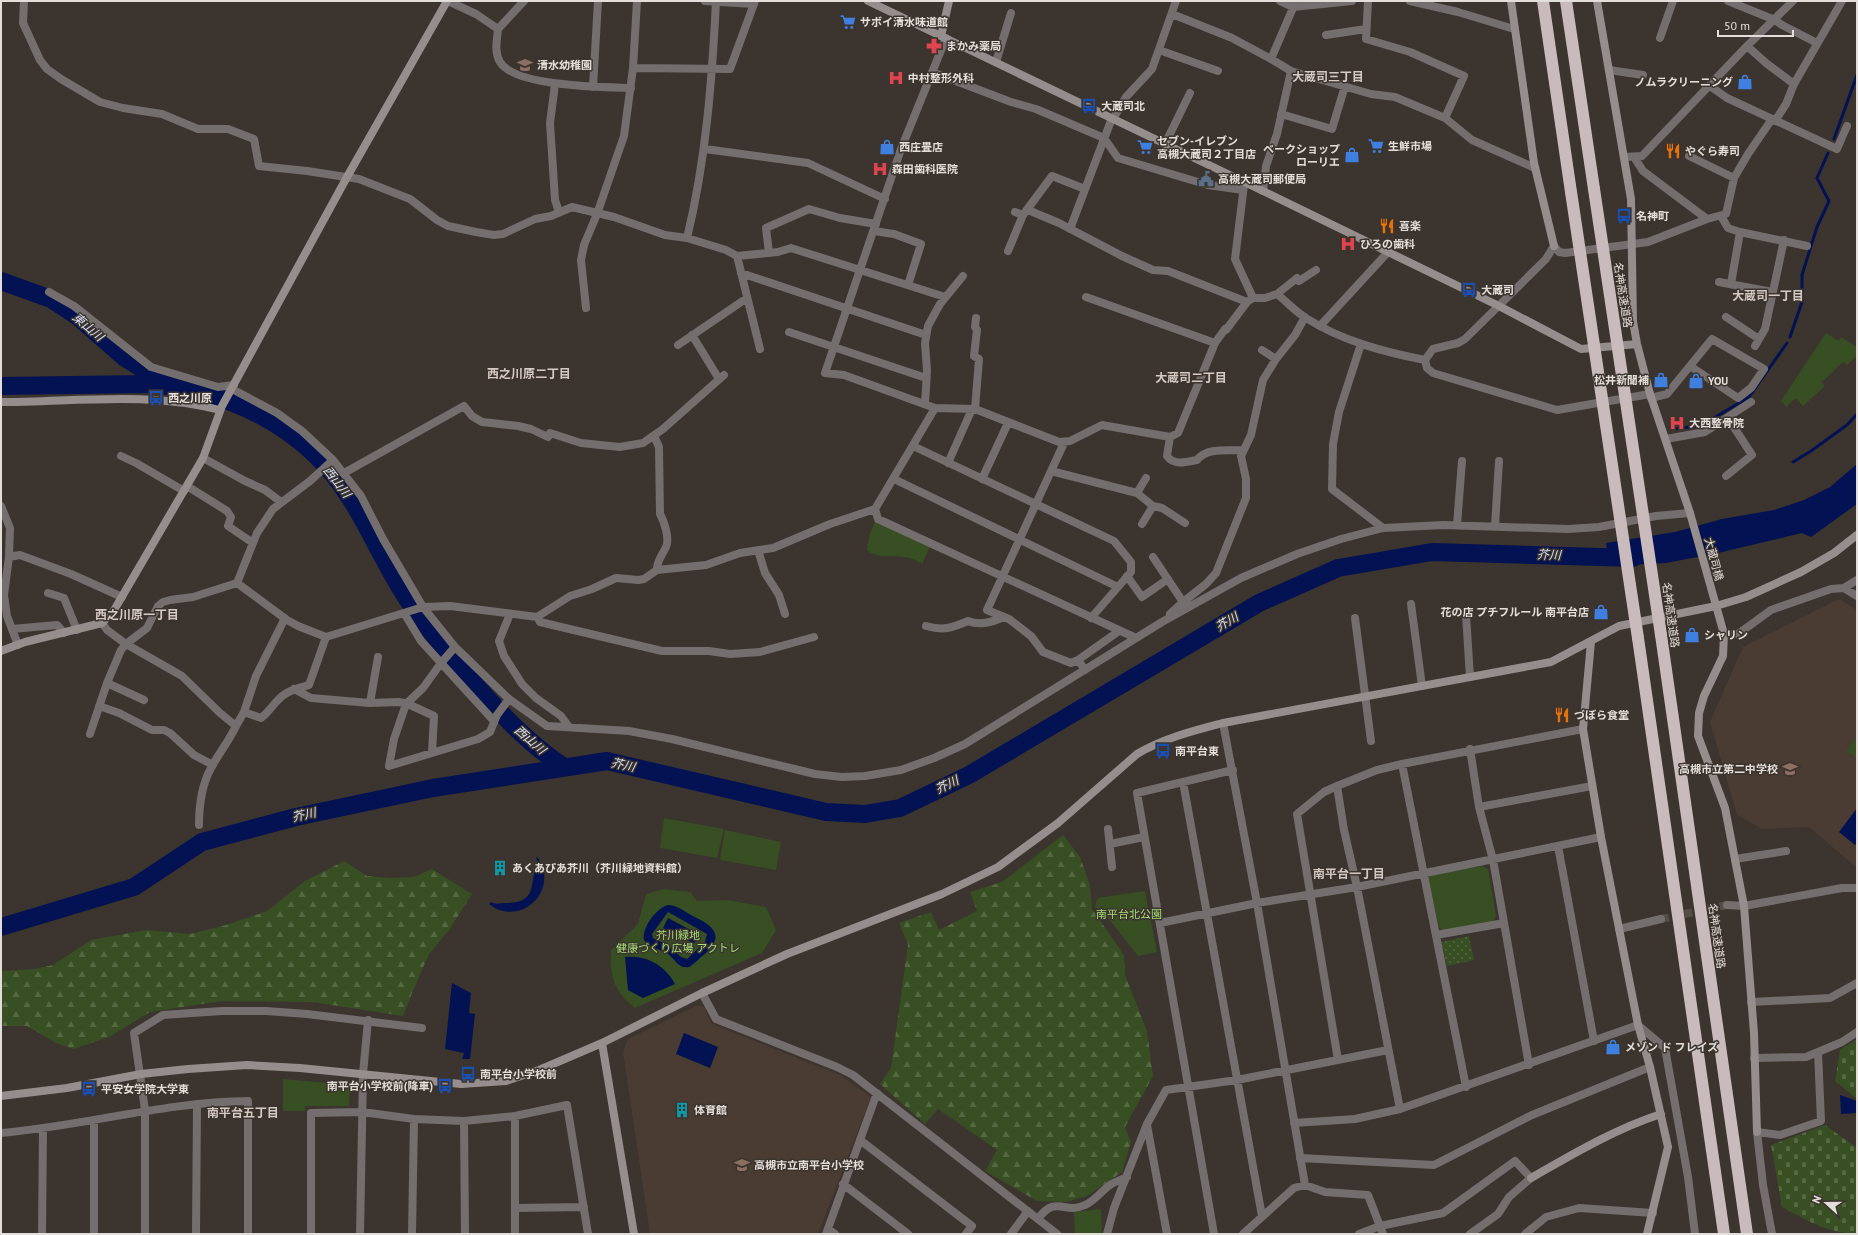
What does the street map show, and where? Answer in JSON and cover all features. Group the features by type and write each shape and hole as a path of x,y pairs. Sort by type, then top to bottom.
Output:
{"highway":[{"path":"1543,1 1638,638 1724,1234"},
{"name":"名神高速道路","path":"1566,1 1661,635 1747,1234"}],"street":[{"path":"24,1 23,23 40,60 47,69 61,79 100,102 124,108 162,114 198,129 228,129 254,139 259,166 264,168 307,171 359,179 410,199 437,220 448,226 494,235 503,234 535,219 551,216 572,207 580,207 597,214 641,226 665,235 687,238 726,250 737,256 778,252 790,248 945,297"},
{"path":"1,651 18,645 102,623 113,612 203,458 221,408 347,177 447,1 476,14 498,29"},
{"path":"524,1 498,29 496,54 501,64 512,71 532,79 555,84 631,88"},
{"path":"593,86 598,1"},
{"path":"586,308 581,260 584,245 597,214 624,136 634,68 637,1"},
{"path":"634,68 730,69 754,3 705,1"},
{"path":"868,1 1165,144 1244,186"},
{"path":"949,1 944,37 932,72 901,149 825,373 844,375 935,408 974,409 1064,443 1076,439 1102,425 1170,437 1178,433 1215,343 1250,300"},
{"path":"1070,229 1112,118 1126,97 1152,69 1176,1"},
{"path":"1280,1 1294,4 1352,1"},
{"path":"1368,1 1366,39 1410,52 1464,76 1445,118"},
{"path":"1410,1 1458,12 1514,29"},
{"path":"1510,1 1535,168 1554,246 1559,252 1565,254 1648,242 1726,214 1734,178 1748,154 1786,104 1794,84 1817,43 1837,2"},
{"name":"大蔵司橋","path":"1597,1 1631,199 1633,321 1637,344 1650,396 1691,515 1724,634 1723,656 1704,696 1698,713 1698,736 1725,808 1744,906 1751,1002 1757,1132"},
{"path":"1660,38 1673,1"},
{"path":"1728,1 1775,20 1817,43"},
{"path":"1624,157 1642,156 1747,46 1794,1"},
{"path":"687,238 698,197 704,149 713,68 716,2"},
{"path":"1271,59 1294,4"},
{"path":"996,62 1011,13"},
{"path":"1172,14 1232,38 1291,71 1371,94 1395,97 1445,118 1472,140 1535,168"},
{"path":"1326,35 1366,29"},
{"path":"1747,46 1766,63 1794,84"},
{"path":"1159,50 1218,71"},
{"path":"1609,70 1643,75"},
{"path":"1263,191 1266,166 1281,114 1291,71"},
{"path":"932,72 1011,102 1036,109 1104,138 1118,158 1208,185 1244,186 1263,191 1499,306 1581,349 1637,344"},
{"path":"555,84 550,123 555,200 559,212"},
{"path":"1281,114 1332,129 1345,86"},
{"path":"1710,86 1727,98 1837,149 1847,126"},
{"path":"1165,144 1190,93"},
{"path":"704,149 808,163 885,199"},
{"path":"1689,156 1734,178"},
{"path":"1634,157 1644,171 1707,220"},
{"path":"1008,251 1026,212 1052,176 1085,189"},
{"path":"1244,186 1235,259 1250,300"},
{"path":"769,253 766,228 809,209 875,227 921,244 908,285"},
{"path":"1015,212 1026,212 1070,229 1153,270 1168,271 1250,300 1265,298 1277,294 1297,278 1299,282 1316,270"},
{"path":"1721,216 1728,228 1740,232 1807,246"},
{"path":"1730,284 1740,232"},
{"path":"1726,317 1757,343 1765,329 1784,240"},
{"path":"1425,360 1433,349 1463,341 1546,259 1554,246"},
{"path":"1320,326 1388,252"},
{"path":"737,256 760,349"},
{"path":"741,273 926,335"},
{"path":"925,404 926,335 932,317 945,297 963,276"},
{"path":"1719,282 1772,292"},
{"path":"49,292 74,306 151,367 218,387 233,387 277,413 302,431 344,473 361,496 421,608 455,647 508,701 547,726 629,731 672,739 815,774 842,777 865,776 900,770 934,758 965,744 1162,622 1241,578 1297,554 1341,539 1383,528 1495,526 1568,529 1599,527 1656,516 1691,515"},
{"path":"1277,294 1305,317 1320,326 1360,344 1390,353 1425,360"},
{"path":"1086,297 1215,343"},
{"path":"678,345 747,298"},
{"path":"1162,622 1183,602 1206,584 1216,573 1246,498 1246,479 1241,456 1251,435 1263,380 1276,359 1295,335 1305,317"},
{"path":"948,463 974,409 979,360 974,356 977,330 974,327 976,318"},
{"path":"789,332 926,378"},
{"path":"344,473 464,406 472,416 482,422 518,426 531,429 548,437 550,433 581,443 620,447 643,443 654,436 721,377 692,336"},
{"path":"1425,360 1427,368 1433,372 1557,410 1667,394 1712,339 1764,369 1751,388 1738,398 1690,366"},
{"path":"1360,344 1339,412 1333,444 1332,489 1383,528"},
{"path":"1262,350 1276,359"},
{"path":"1,402 45,402 126,398 175,401 221,408"},
{"path":"1666,439 1705,432 1751,402"},
{"path":"237,583 298,626 326,637 421,608 450,606 537,616 570,596 592,590 616,578 638,580 644,579 657,570 706,565 740,553 773,548 830,524 875,509 935,408"},
{"path":"1726,476 1752,455 1728,418"},
{"path":"982,479 1008,423"},
{"path":"654,436 659,447 660,514 663,519 667,542 657,564 657,570"},
{"path":"1170,437 1167,456 1170,461 1177,463 1196,460 1201,454 1209,452 1243,450"},
{"path":"1064,443 987,610 1004,617 1031,636 1043,652 1071,664 1119,631"},
{"path":"913,446 1114,541 1131,562 1131,572 1091,618"},
{"path":"121,456 186,488 227,511 231,517 228,526 253,543"},
{"path":"203,458 265,490 281,502"},
{"path":"237,583 263,522 281,502 332,461"},
{"path":"1457,526 1462,461"},
{"path":"1495,526 1499,461"},
{"path":"1051,471 1137,493 1153,506 1162,508 1185,523"},
{"path":"1137,493 1146,478"},
{"path":"894,479 1118,587"},
{"path":"1,506 10,528 9,557 4,595 18,645"},
{"path":"1142,524 1153,506"},
{"path":"875,509 878,519 1136,638"},
{"path":"1,1096 67,1088 140,1074 246,1065 300,1068 460,1084 506,1081 539,1070 602,1043 702,993 787,954 942,894 998,867 1058,823 1137,754 1151,746 1180,734 1223,723 1551,662 1619,626 1716,606 1746,597 1801,572 1834,553 1857,534"},
{"path":"758,550 765,573 779,595 785,614"},
{"path":"9,557 20,555 71,574 122,597"},
{"path":"1153,557 1183,602"},
{"path":"1128,576 1142,597 1168,579"},
{"path":"1724,634 1738,634 1771,610 1831,589 1844,588 1857,580"},
{"path":"90,734 106,683 126,644 147,628 158,606 163,602 194,597 237,583"},
{"path":"1844,588 1857,596"},
{"path":"48,593 64,598 77,630"},
{"path":"1411,604 1422,686"},
{"path":"404,613 421,641 495,718"},
{"path":"510,614 499,641 504,656 522,684 536,698 561,716 569,727"},
{"path":"1466,615 1470,677"},
{"path":"537,616 540,622 662,650 709,651 730,654 760,652 814,637"},
{"path":"926,626 939,630 948,629 968,621 973,623 984,623 1004,617"},
{"path":"199,825 201,797 204,785 213,765 229,741 244,712 256,676 285,618"},
{"path":"1355,618 1371,740"},
{"path":"1,623 12,628 57,625 64,633"},
{"path":"102,623 108,630 126,644 182,676 220,713 236,726"},
{"path":"244,712 261,718 279,698 294,689 309,684 326,637"},
{"path":"1590,642 1583,729 1601,837 1638,1025 1650,1067 1668,1147 1647,1234"},
{"path":"455,647 423,688 406,704 394,739 389,766 478,738 490,732 495,718 508,701"},
{"path":"370,703 378,657"},
{"path":"1078,660 1085,670"},
{"path":"106,683 144,700"},
{"path":"294,689 311,698 370,703 398,702 434,716 432,752"},
{"path":"99,706 119,713 152,730 164,730 170,733 194,755 213,765"},
{"path":"1223,723 1258,904 1304,1185"},
{"path":"1338,1060 1297,814 1324,792 1377,770 1470,749 1583,729"},
{"path":"1470,749 1479,807 1493,860 1529,1065"},
{"path":"1402,764 1466,1087"},
{"path":"1214,1234 1137,793 1233,770"},
{"path":"1183,782 1209,914 1262,1216"},
{"path":"1337,786 1344,830 1357,887 1400,1109"},
{"path":"1479,807 1592,786"},
{"path":"1108,829 1112,867"},
{"path":"1160,923 1357,887 1424,872 1493,860 1601,837"},
{"path":"1110,844 1144,838"},
{"path":"1558,846 1594,1041"},
{"path":"1735,859 1786,851"},
{"path":"1727,905 1744,906 1842,888 1857,888"},
{"path":"1620,929 1661,919"},
{"path":"1436,935 1504,923"},
{"path":"1751,1002 1830,998 1857,983"},
{"path":"702,993 716,1019 837,1067 853,1075 1057,1234"},
{"path":"145,1234 145,1110 134,1033 164,1016 222,1011 266,1011 368,1020 422,1028"},
{"path":"360,1234 363,1074 368,1020"},
{"path":"1294,1123 1355,1119 1400,1109 1529,1065 1638,1025"},
{"path":"1638,1025 1665,1048 1688,1177 1694,1234"},
{"path":"1754,1058 1806,1057 1842,1042 1857,1032"},
{"path":"602,1043 634,1234"},
{"path":"1107,1234 1114,1208 1147,1124 1166,1090 1237,1080 1388,1050"},
{"path":"1772,1234 1762,1185 1757,1132 1780,1135 1821,1121 1818,1052"},
{"path":"1300,1158 1434,1165 1532,1115 1650,1067"},
{"path":"835,1234 827,1231 877,1093"},
{"path":"1,1133 43,1129 94,1121 145,1110 197,1104 248,1101 248,1234"},
{"path":"196,1234 197,1104"},
{"path":"311,1234 311,1113 362,1112 414,1119 464,1121 515,1116 567,1106 588,1234"},
{"path":"1470,1234 1498,1214 1509,1197 1531,1178 1612,1134 1643,1120 1661,1114"},
{"path":"515,1116 515,1234"},
{"path":"412,1234 414,1119"},
{"path":"94,1121 94,1234"},
{"path":"464,1121 465,1234"},
{"path":"1147,1124 1167,1234"},
{"path":"42,1234 43,1129"},
{"path":"860,1140 972,1226 966,1234"},
{"path":"1359,1234 1381,1230 1443,1213 1515,1161 1531,1178"},
{"path":"1038,1219 1047,1208 1054,1206 1069,1208 1085,1206 1110,1184 1126,1177"},
{"path":"843,1184 908,1234"},
{"path":"1243,1234 1294,1188 1304,1185 1325,1192 1368,1195 1381,1230"},
{"path":"515,1208 584,1207"},
{"path":"1525,1234 1546,1217 1579,1208 1653,1213"},
{"path":"1011,1234 1028,1211"}],"shaded area":[{"path":"1857,464 1857,504 1811,537 1802,533 1718,553 1666,563 1610,566 1606,543 1675,532 1722,519 1774,510 1804,500 1830,487"},
{"name":"高槻市立第二中学校","path":"1839,599 1857,610 1857,868 1809,827 1762,829 1737,815 1710,722 1743,647"},
{"path":"1857,808 1857,842 1855,845 1839,832"},
{"path":"537,857 543,869 544,881 541,893 534,902 525,909 513,912 501,910 489,904 491,902 496,904 517,902 524,899 531,890 535,869 538,862"},
{"path":"671,905 680,908 704,922 713,930 715,940 712,946 689,967 682,967 668,954 652,947 644,940 647,925 655,914 664,907","holes":["668,912 707,934 705,942 687,959 681,957 669,946 653,938 652,934"]},
{"path":"668,918 700,935 694,944 663,928"},
{"path":"625,957 640,958 654,963 666,971 675,984 643,998 628,990"},
{"path":"452,983 471,993 469,1013 475,1014 470,1059 462,1059 464,1053 445,1049"},
{"name":"高槻市立南平台小学校","path":"698,1005 704,1007 712,1024 840,1075 871,1097 818,1234 650,1234 623,1052 628,1039"},
{"path":"684,1033 718,1047 710,1068 676,1054"},
{"path":"1840,1095 1857,1101 1857,1113 1841,1114"}],"green space":[{"path":"1826,333 1839,341 1841,337 1857,347 1857,356 1847,365 1843,362 1822,382 1825,386 1803,406 1796,398 1786,407 1781,401"},
{"path":"875,521 930,547 922,564 914,559 899,556 875,555 867,550 869,536"},
{"path":"1857,737 1857,758 1846,751"},
{"path":"664,818 724,829 717,858 660,848"},
{"path":"725,830 781,842 776,870 720,860"},
{"path":"1063,835 1080,857 1090,885 1092,909 1124,955 1125,975 1147,1031 1153,1076 1125,1127 1131,1142 1122,1172 1087,1196 1066,1202 1037,1201 985,1171 997,1150 938,1109 925,1124 880,1084 891,1068 908,944 899,923 931,912 939,930 977,911 970,892 1002,882"},
{"path":"344,861 367,876 390,878 414,877 432,869 472,894 449,930 429,954 403,1016 312,1002 222,1001 150,1012 109,1037 73,1049 56,1043 27,1026 1,1026 1,971 34,969 53,965 91,940 146,930 190,934 226,925 267,911 305,881"},
{"path":"1482,866 1488,869 1496,916 1493,921 1444,931 1439,927 1428,878 1430,875"},
{"name":"芥川緑地 健康づくり広場 アクトレ","path":"663,889 690,892 697,901 728,900 766,907 776,930 762,953 635,1008 617,989 614,982 611,968 611,950 638,924 646,894"},
{"name":"南平台北公園","path":"1145,891 1157,952 1138,956 1104,913 1095,907 1097,898"},
{"path":"1469,936 1474,960 1447,966 1441,942"},
{"path":"1857,1039 1857,1099 1835,1081 1840,1050"},
{"path":"283,1079 350,1085 349,1106 305,1106 305,1111 283,1111"},
{"path":"1825,1125 1857,1148 1857,1234 1837,1232 1828,1229 1782,1207 1771,1145"},
{"path":"1101,1209 1102,1234 1075,1234 1074,1212"}],"waterway":[{"path":"1834,139 1857,75"},
{"path":"1790,337 1802,302 1802,275 1817,227 1829,201 1817,178 1828,153"},
{"name":"東山川","path":"1,281 51,299 77,316 125,358 168,385"},
{"path":"1675,429 1702,425 1749,397 1787,343"},
{"name":"西山川","path":"1,386 145,384 176,387 234,403 261,416 287,432 311,451 332,473 358,511 410,603 444,648 477,687 524,736 564,767"},
{"path":"1793,462 1847,425 1857,414"},
{"name":"芥川","path":"1,927 134,887 202,842 296,817 433,788 607,761 826,812 865,814 900,808 969,775 1259,603 1338,568 1432,552 1633,558"}],"tunnel":[{"path":"1661,919 1727,905"}],"place":[{"name":"サボイ清水味道館","path":"848,22"},
{"name":"まかみ薬局","path":"934,46"},
{"name":"清水幼稚園","path":"525,65"},
{"name":"中村整形外科","path":"896,78"},
{"name":"ノムラクリーニング","path":"1745,82"},
{"name":"大蔵司北","path":"1089,106"},
{"name":"生鮮市場","path":"1376,146"},
{"name":"西庄畳店","path":"887,147"},
{"name":"セブン-イレブン 高槻大蔵司２丁目店","path":"1145,147"},
{"name":"やぐら寿司","path":"1673,151"},
{"name":"ベークショップ ローリエ","path":"1352,155"},
{"name":"森田歯科医院","path":"880,169"},
{"name":"高槻大蔵司郵便局","path":"1206,179"},
{"name":"名神町","path":"1624,216"},
{"name":"喜楽","path":"1387,226"},
{"name":"ひろの歯科","path":"1348,244"},
{"name":"大蔵司","path":"1469,290"},
{"name":"松井新聞補","path":"1661,380"},
{"name":"YOU","path":"1696,381"},
{"name":"西之川原","path":"156,398"},
{"name":"大西整骨院","path":"1677,423"},
{"name":"花の店 プチフルール 南平台店","path":"1601,612"},
{"name":"シャリン","path":"1692,635"},
{"name":"づぼら食堂","path":"1562,715"},
{"name":"南平台東","path":"1163,751"},
{"name":"高槻市立第二中学校","path":"1790,769"},
{"name":"あくあぴあ芥川（芥川緑地資料館）","path":"500,868"},
{"name":"メゾン ド フレイズ","path":"1613,1047"},
{"name":"南平台小学校前","path":"468,1074"},
{"name":"南平台小学校前(降車)","path":"445,1086"},
{"name":"平安女学院大学東","path":"89,1089"},
{"name":"体育館","path":"682,1110"},
{"name":"高槻市立南平台小学校","path":"742,1165"}],"district":[{"name":"大蔵司三丁目","path":"1328,77"},
{"name":"大蔵司一丁目","path":"1768,296"},
{"name":"西之川原二丁目","path":"529,374"},
{"name":"大蔵司二丁目","path":"1191,378"},
{"name":"西之川原一丁目","path":"137,615"},
{"name":"南平台一丁目","path":"1349,874"},
{"name":"南平台五丁目","path":"243,1113"}]}
